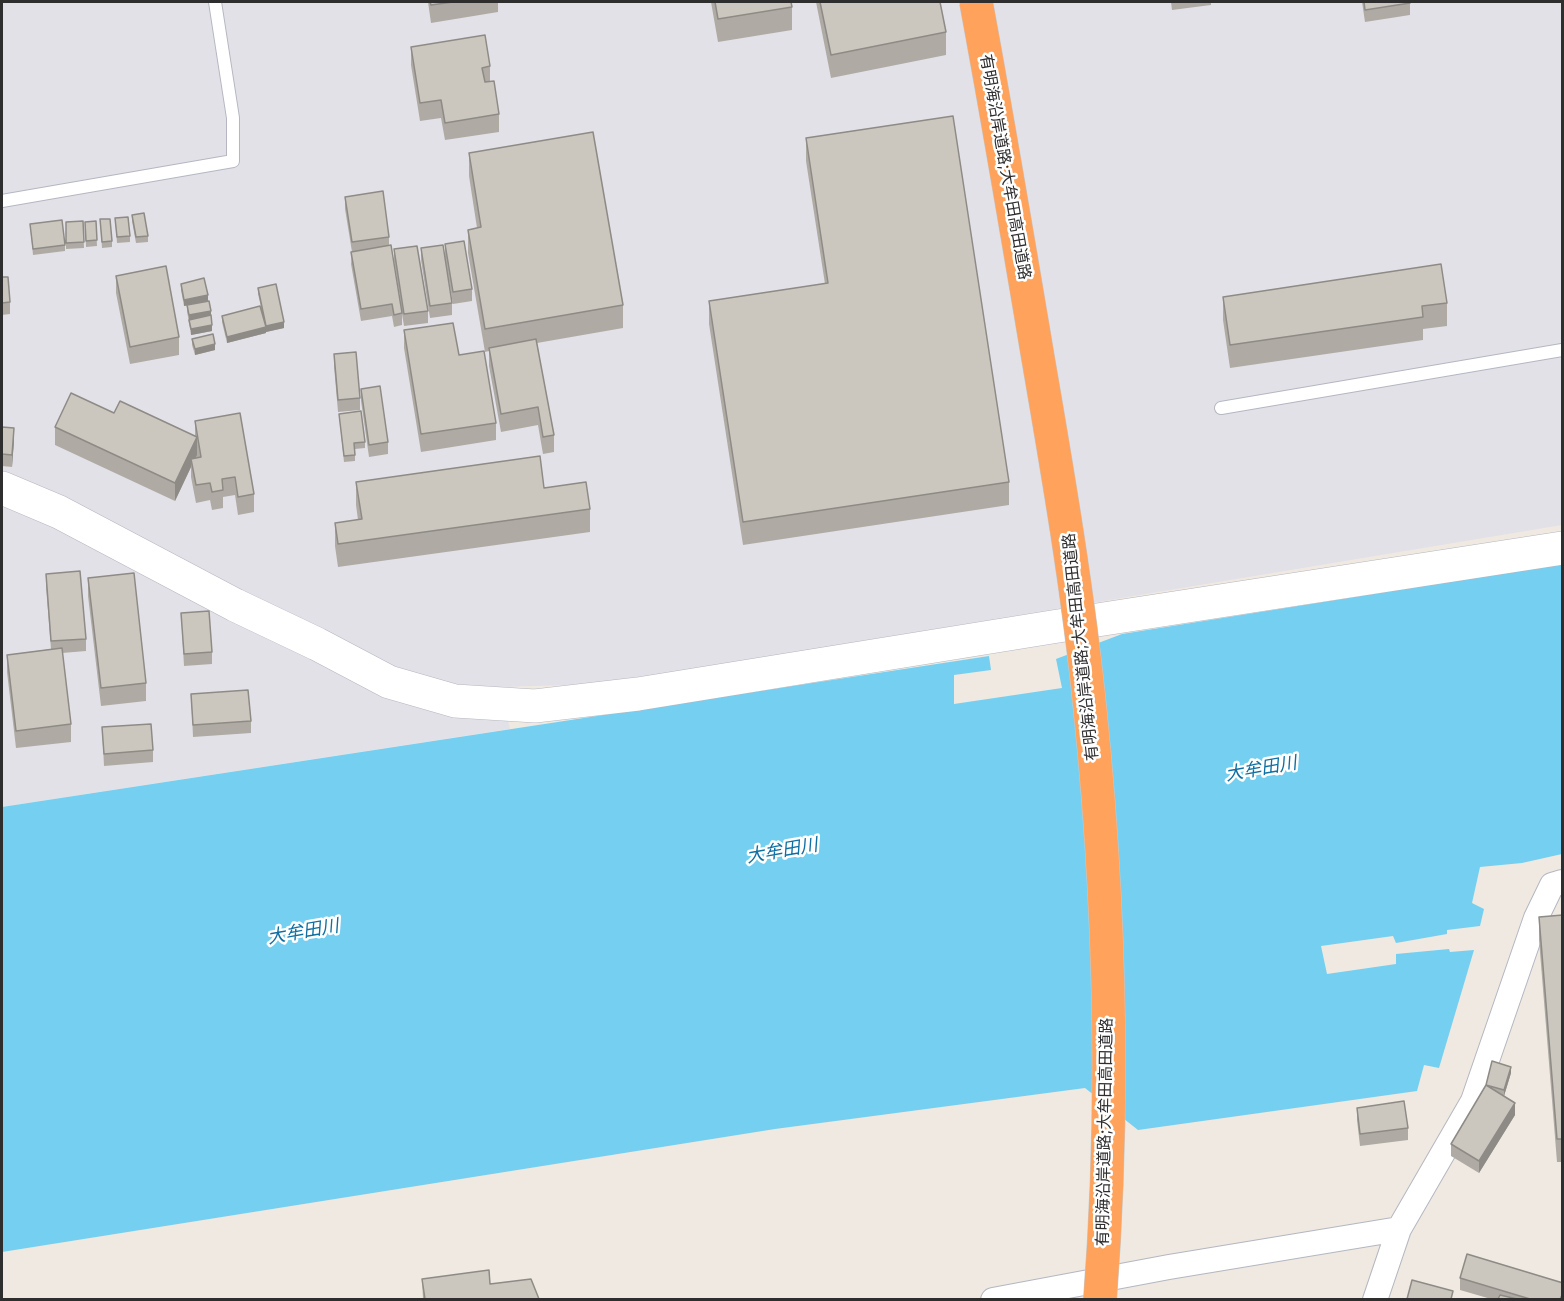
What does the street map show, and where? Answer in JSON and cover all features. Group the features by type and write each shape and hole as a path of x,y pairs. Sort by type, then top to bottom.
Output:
{"highway":[{"name":"有明海沿岸道路;大牟田高田道路","path":"976,2 1068,529 1090,709 1104,883 1108,1065 1104,1243 1100,1299"}],"street":[{"path":"2,488 59,512 235,605 389,682 455,701 535,706 638,694 1563,548"},
{"path":"1375,1299 1399,1229 1473,1101 1536,918 1552,885 1563,882"},
{"path":"993,1299 1399,1229"}],"lane":[{"path":"2,201 233,160 233,118 215,2"},
{"path":"1221,408 1563,350"}],"shaded area":[{"path":"2,2 1562,2 1562,525 603,684 500,687 510,729 2,807"}],"water":[{"name":"大牟田川","path":"1562,564 1562,854 1522,863 1480,867 1472,903 1484,909 1480,926 1447,930 1447,934 1396,943 1393,936 1321,946 1327,974 1396,964 1396,954 1449,949 1450,952 1474,950 1439,1068 1424,1065 1417,1091 1138,1130 1085,1088 775,1129 2,1252 2,807 989,656 991,670 954,675 954,704 1062,688 1056,659 1122,634"}],"building":[{"path":"430,2 453,2 431,5"},
{"path":"715,2 791,2 792,7 718,19"},
{"path":"820,2 940,2 946,32 831,55"},
{"path":"1364,2 1410,2 1410,3 1365,10"},
{"path":"485,35 490,66 482,68 485,82 494,81 499,114 445,123 441,100 420,103 411,47"},
{"path":"953,116 1009,482 743,522 709,301 828,283 806,138"},
{"path":"593,132 623,305 485,329 468,230 481,227 469,153"},
{"path":"383,191 389,237 352,242 345,197"},
{"path":"144,213 148,236 136,237 132,215"},
{"path":"128,217 130,236 117,237 115,218"},
{"path":"100,219 110,219 112,241 102,242"},
{"path":"62,220 65,245 33,249 30,224"},
{"path":"83,221 84,242 66,243 66,222"},
{"path":"96,221 97,240 86,241 85,222"},
{"path":"464,241 472,289 453,292 445,244"},
{"path":"391,245 402,313 394,315 392,304 361,309 351,252"},
{"path":"443,245 452,303 430,306 421,248"},
{"path":"417,246 428,311 404,314 394,249"},
{"path":"1441,264 1447,303 1422,306 1423,317 1230,345 1223,297"},
{"path":"166,266 179,337 130,347 116,276"},
{"path":"2,277 8,277 10,302 2,303"},
{"path":"204,278 208,295 184,300 181,284"},
{"path":"276,284 284,322 266,326 258,288"},
{"path":"209,301 211,311 189,315 187,305"},
{"path":"260,306 266,327 227,337 222,316"},
{"path":"211,315 212,325 191,329 189,320"},
{"path":"453,323 459,355 484,351 496,423 421,434 404,330"},
{"path":"213,334 215,344 195,349 192,339"},
{"path":"536,339 554,435 543,437 538,407 501,414 489,348"},
{"path":"356,352 360,398 338,400 334,354"},
{"path":"380,386 388,442 369,445 361,389"},
{"path":"71,393 114,413 120,401 197,437 175,483 55,427"},
{"path":"361,411 365,442 354,443 355,455 344,456 339,414"},
{"path":"240,413 254,494 238,497 235,477 222,479 223,490 212,492 210,483 196,485 191,459 201,457 195,421"},
{"path":"2,427 14,428 12,455 2,454"},
{"path":"540,456 544,488 586,482 590,509 338,544 335,523 362,519 356,482"},
{"path":"80,571 86,639 51,641 46,574"},
{"path":"134,573 146,683 101,688 88,578"},
{"path":"209,611 212,652 184,654 181,613"},
{"path":"62,648 71,724 16,731 7,655"},
{"path":"248,690 251,721 193,725 191,694"},
{"path":"151,724 153,750 104,754 102,727"},
{"path":"1563,915 1563,1139 1557,1139 1539,917"},
{"path":"1492,1061 1511,1067 1504,1090 1486,1085"},
{"path":"1486,1085 1515,1103 1479,1161 1451,1144"},
{"path":"1404,1101 1408,1128 1360,1134 1357,1108"},
{"path":"1467,1254 1563,1283 1563,1293 1560,1299 1530,1299 1460,1278"},
{"path":"489,1270 490,1284 531,1279 539,1299 425,1299 422,1279"},
{"path":"1412,1280 1453,1291 1451,1299 1407,1299"},
{"path":"1500,1295 1517,1299 1498,1299"}]}
